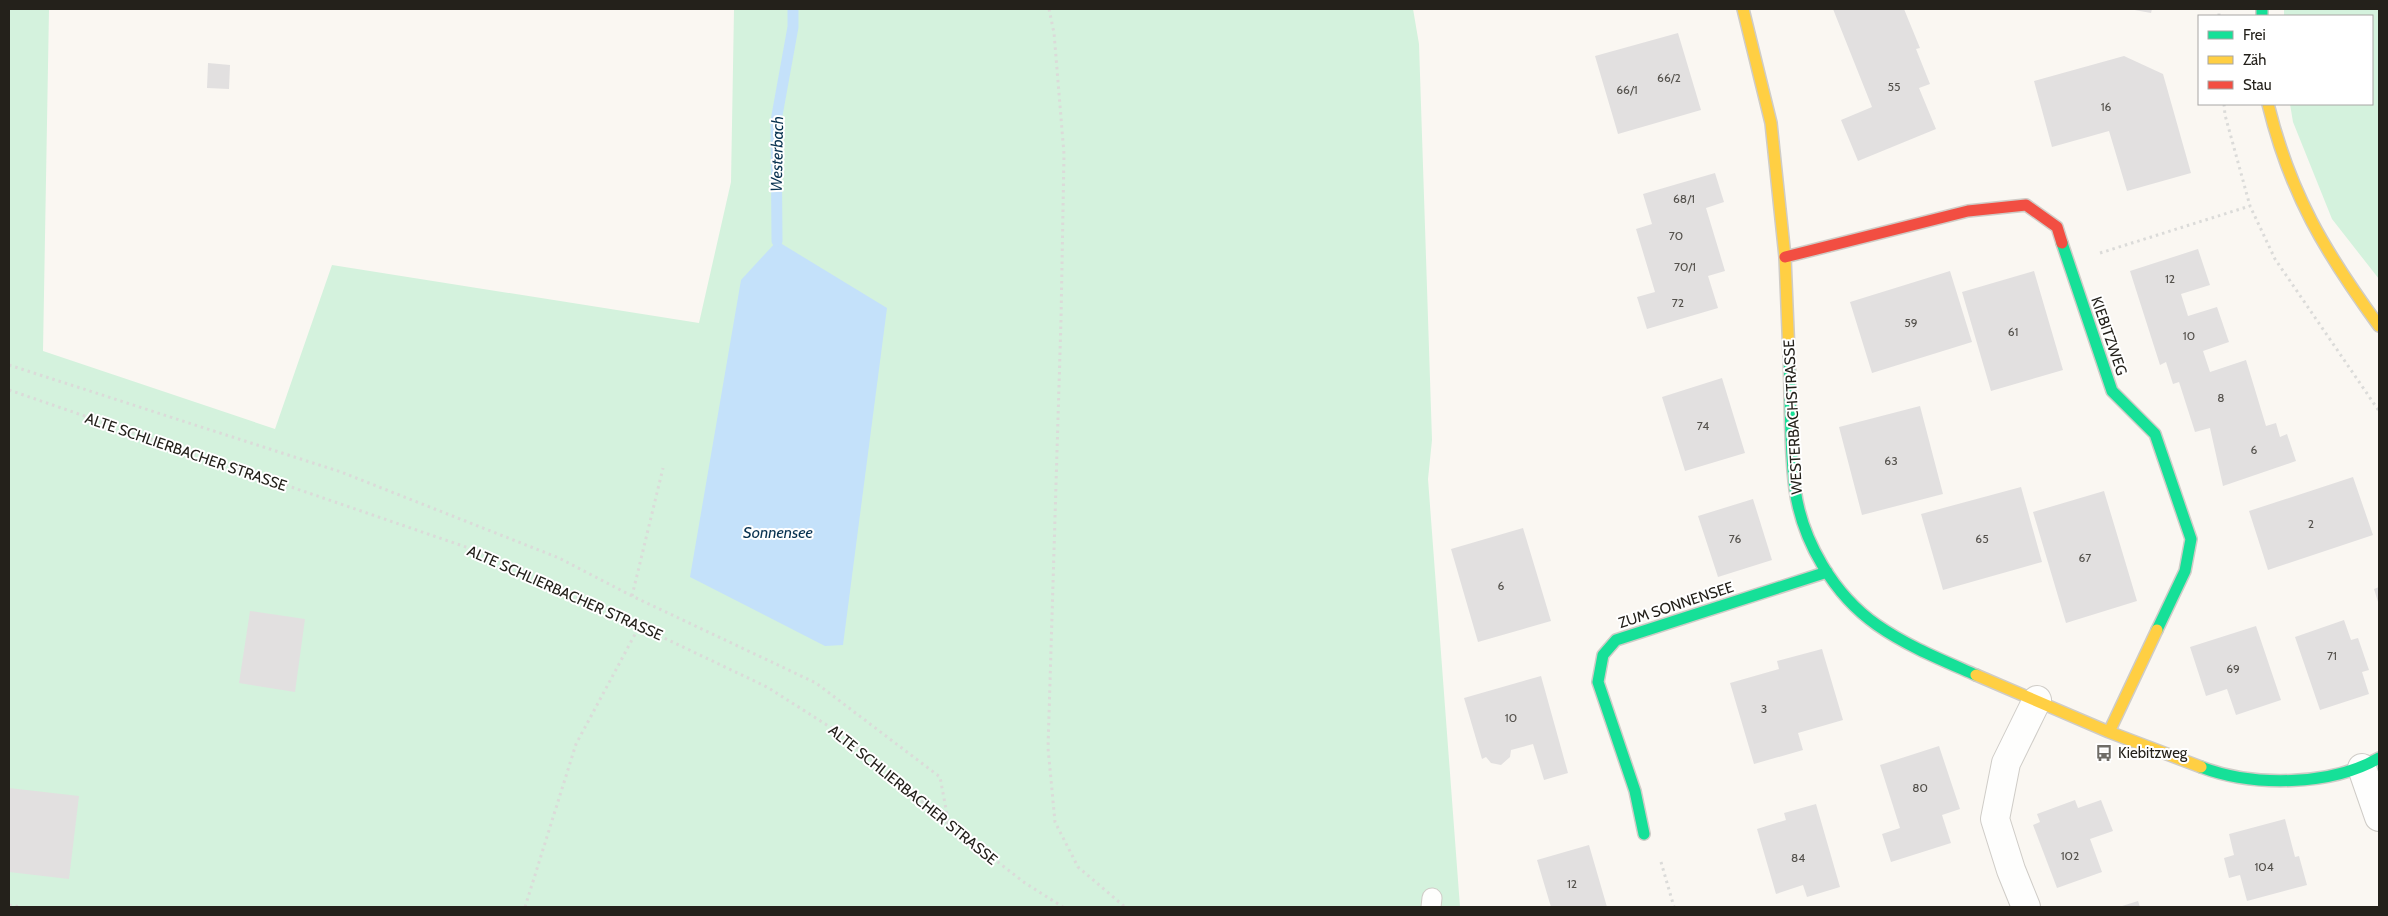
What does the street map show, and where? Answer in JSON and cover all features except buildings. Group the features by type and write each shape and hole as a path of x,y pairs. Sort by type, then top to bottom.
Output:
{"street":[{"name":"WESTERBACHSTRASSE","path":"1742,9 1771,123 1785,257 1795,489 1806,530 1816,555 1827,572 1850,601 1876,625 1924,653 2109,732 2217,773 2283,781 2324,778 2371,763 2379,817"},
{"path":"2268,105 2280,152 2304,210 2348,284 2379,326"},
{"name":"KIEBITZWEG","path":"1785,257 1968,211 2026,205 2057,227 2112,391 2155,434 2191,539 2185,572 2109,732"},
{"name":"ZUM SONNENSEE","path":"1644,834 1635,791 1598,682 1603,655 1616,640 1827,572"},
{"path":"2026,907 2011,870 1995,819 2006,763 2037,700"}],"path":[{"path":"1049,9 1054,33 1064,154 1048,748 1055,822 1078,867 1124,907"},
{"path":"2224,105 2225,115 2250,206 2275,259 2379,411"},
{"path":"2069,262 2250,206"},
{"path":"9,365 341,472 559,558 632,596 816,683 940,777 950,826"},
{"name":"ALTE SCHLIERBACHER STRASSE","path":"9,390 492,556 767,687 841,734 950,826 1025,883 1063,907"},
{"path":"632,596 663,468"},
{"path":"525,907 576,744 640,625"},
{"path":"1644,834 1656,847 1674,907"},
{"path":"9,905 21,907"}],"green space":[{"path":"9,9 49,9 43,351 275,429 332,265 699,323 731,182 734,9 1413,9 1419,44 1432,440 1428,479 1460,907 9,907"},
{"path":"2284,9 2379,9 2379,279 2332,219 2293,122 2290,105 2373,105 2373,15 2284,15"}],"water":[{"name":"Sonnensee","path":"777,241 887,308 843,645 825,646 690,577 741,280"}],"waterway":[{"name":"Westerbach","path":"777,241 776,121 793,27 793,9"}],"traffic: fast":[{"path":"2262,9 2262,15"},
{"path":"2062,243 2112,391 2155,434 2191,539 2185,571 2157,630"},
{"path":"1789,355 1791,439 1795,489 1805,528 1822,565 1861,613 1888,633 1976,675"},
{"path":"1644,834 1635,791 1598,682 1603,655 1616,640 1827,572"},
{"path":"2201,767 2222,774 2244,778 2292,780 2338,774 2379,758"}],"traffic: slow":[{"path":"1743,9 1771,123 1785,257 1789,355"},
{"path":"2268,105 2287,166 2312,221 2342,273 2379,326"},
{"path":"2109,732 2157,630"},
{"path":"1976,675 2109,732 2201,767"}],"traffic: jam":[{"path":"1785,257 1968,211 2026,205 2057,227 2062,243"}],"place":[{"name":"Kiebitzweg","path":"2104,753"}]}
